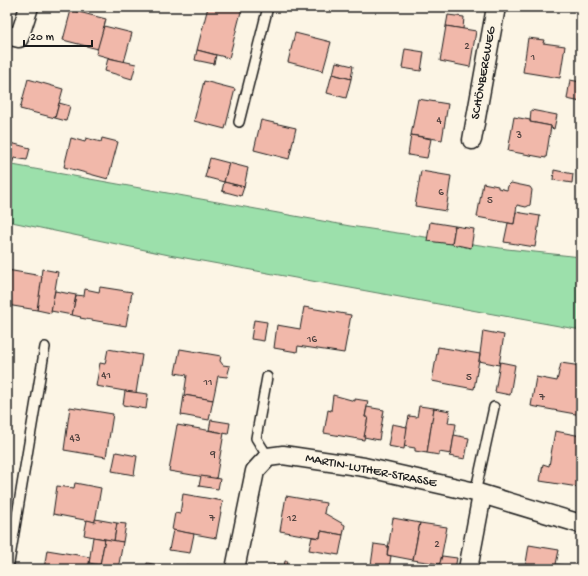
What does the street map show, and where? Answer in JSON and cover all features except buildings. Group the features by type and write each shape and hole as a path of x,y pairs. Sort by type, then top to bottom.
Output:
{"street":[{"path":"7,35 19,38 29,7"},
{"name":"SCHÖNBERGWEG","path":"472,140 496,7"},
{"name":"MARTIN-LUTHER-STRASSE","path":"268,457 283,455 364,467 478,493 581,524"},
{"path":"235,569 255,471 268,457"},
{"path":"468,569 478,493"}],"lane":[{"path":"239,122 268,7"},
{"path":"8,569 44,347"},
{"path":"267,377 256,438 268,457"},
{"path":"478,493 478,480 494,407"}],"green space":[{"path":"7,164 350,226 507,249 581,257 581,330 169,255 7,221"}]}
